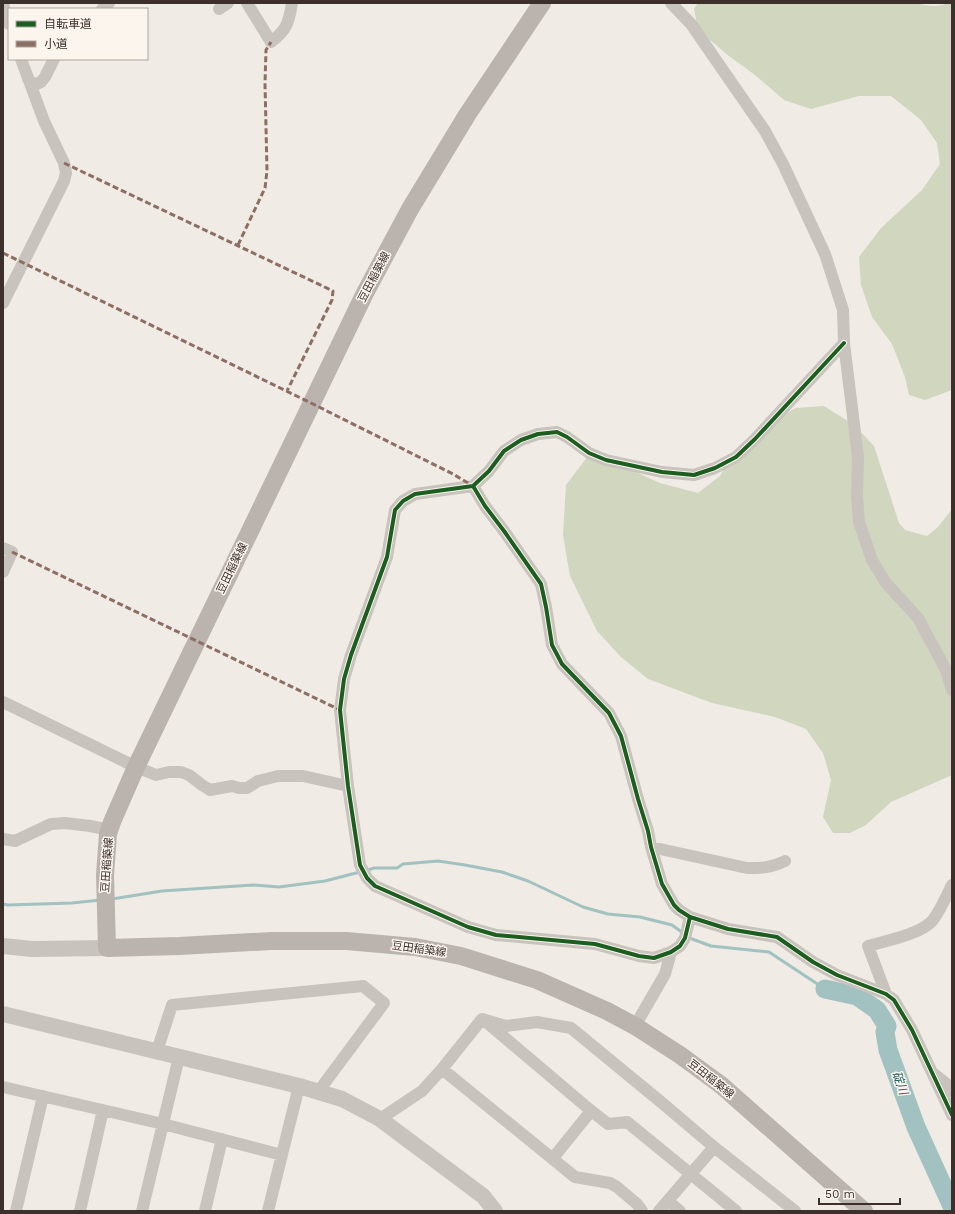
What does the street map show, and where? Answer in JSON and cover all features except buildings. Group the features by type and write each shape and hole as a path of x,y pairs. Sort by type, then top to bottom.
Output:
{"main road":[{"name":"豆田稲築線","path":"542,3 459,129 410,209 369,286 136,767 109,832 105,875 107,948 272,941 346,941 415,947 461,956 537,980 595,1005 635,1026 680,1055 721,1085 864,1211"}],"street":[{"path":"247,3 271,42 281,35 285,29 290,18 292,3"},
{"path":"671,3 692,24 765,131 783,164 825,254 843,310 844,343 858,457 857,496 859,522 872,560 886,583 918,618 946,670 952,690"},
{"path":"3,4 8,21"},
{"path":"3,303 64,181 66,173 64,163 44,121 21,60"},
{"path":"28,79 32,83 37,84 41,82 54,60"},
{"path":"690,917 685,938 680,946 672,952 654,958 639,956 595,944 496,935 468,927 375,886 367,878 360,865 348,786 340,710 344,679 351,655 387,557 395,510 403,501 415,494 473,486 489,470 504,451 521,440 538,434 557,432 567,437 589,453 606,460 662,472 694,475 715,468 736,457 844,343"},
{"path":"473,486 485,506 541,584 552,645 562,664 609,713 622,736 662,884 674,906 690,917 728,929 777,937 813,962 837,975 886,994 894,1000 912,1030 952,1115"},
{"path":"3,548 12,552 3,572"},
{"path":"3,702 136,767 156,775 181,772 189,775 210,790 232,786 247,788 258,782 278,776 303,776 348,786"},
{"path":"3,839 15,840 51,824 65,823 90,826 109,832"},
{"path":"651,847 747,868 776,866 785,861"},
{"path":"886,994 868,946 920,930 932,922 944,904 952,885"},
{"path":"3,946 32,949 107,948"},
{"path":"635,1026 665,974 672,952"},
{"path":"157,1051 172,1005 363,986 384,1003 318,1092"},
{"path":"3,1014 299,1086 342,1099 380,1119 483,1196 495,1211"},
{"path":"380,1119 422,1091 442,1069 482,1019"},
{"path":"482,1019 608,1124 627,1122 736,1211"},
{"path":"482,1019 506,1026 537,1022 571,1028 791,1210"},
{"path":"142,1211 179,1057"},
{"path":"442,1069 575,1177 610,1183 617,1186 637,1204 642,1211"},
{"path":"932,1072 948,1085 952,1091"},
{"path":"268,1211 299,1086"},
{"path":"3,1087 163,1124 282,1155"},
{"path":"16,1211 43,1096"},
{"path":"80,1211 103,1110"},
{"path":"553,1158 591,1111"},
{"path":"205,1211 222,1140"},
{"path":"659,1211 714,1147"},
{"path":"668,1201 680,1211"}],"green space":[{"path":"698,3 918,3 939,6 952,3 952,390 925,400 909,395 905,377 892,344 872,317 861,285 859,257 881,228 922,190 940,164 937,143 921,120 891,96 859,96 811,109 784,100 698,30 694,9"},
{"path":"824,406 854,425 874,446 899,523 905,530 927,536 938,527 952,509 952,775 891,802 866,825 850,833 833,833 823,817 831,780 823,753 806,729 775,717 712,703 648,679 621,657 597,631 570,576 563,535 566,485 588,456 629,469 660,483 698,493 720,476 733,453 766,425 796,408"}],"waterway":[{"path":"365,871 374,868 397,868 403,864 438,861 502,872 528,881 583,907 608,914 640,917 672,925 683,933"},
{"path":"112,899 162,891 253,885 279,887 325,881 360,872"},
{"path":"3,904 72,903 101,900"},
{"path":"688,937 711,946 769,952 825,989"},
{"name":"碇川","path":"825,989 857,996 877,1010 887,1026 885,1032 888,1050 916,1127 952,1206"}],"marked path":[{"path":"238,245 265,188 267,171 265,83 266,50 271,42"},
{"path":"64,163 333,291 332,300 287,391"},
{"path":"3,253 311,403 453,474 473,486"},
{"path":"12,552 340,710"}],"cycle path":[{"path":"690,917 685,938 680,946 671,952 654,958 639,956 595,944 496,935 468,927 375,886 367,878 360,865 348,786 340,710 344,679 351,655 387,557 395,510 403,501 415,494 473,486 489,471 504,451 521,440 538,434 557,432 567,437 589,453 606,460 662,472 694,475 715,468 736,457 755,439 844,343"},
{"path":"473,486 485,506 541,584 552,645 562,664 609,713 621,736 662,884 674,905 690,917 728,929 777,937 813,962 837,975 886,994 894,1000 912,1030 952,1115"}]}
